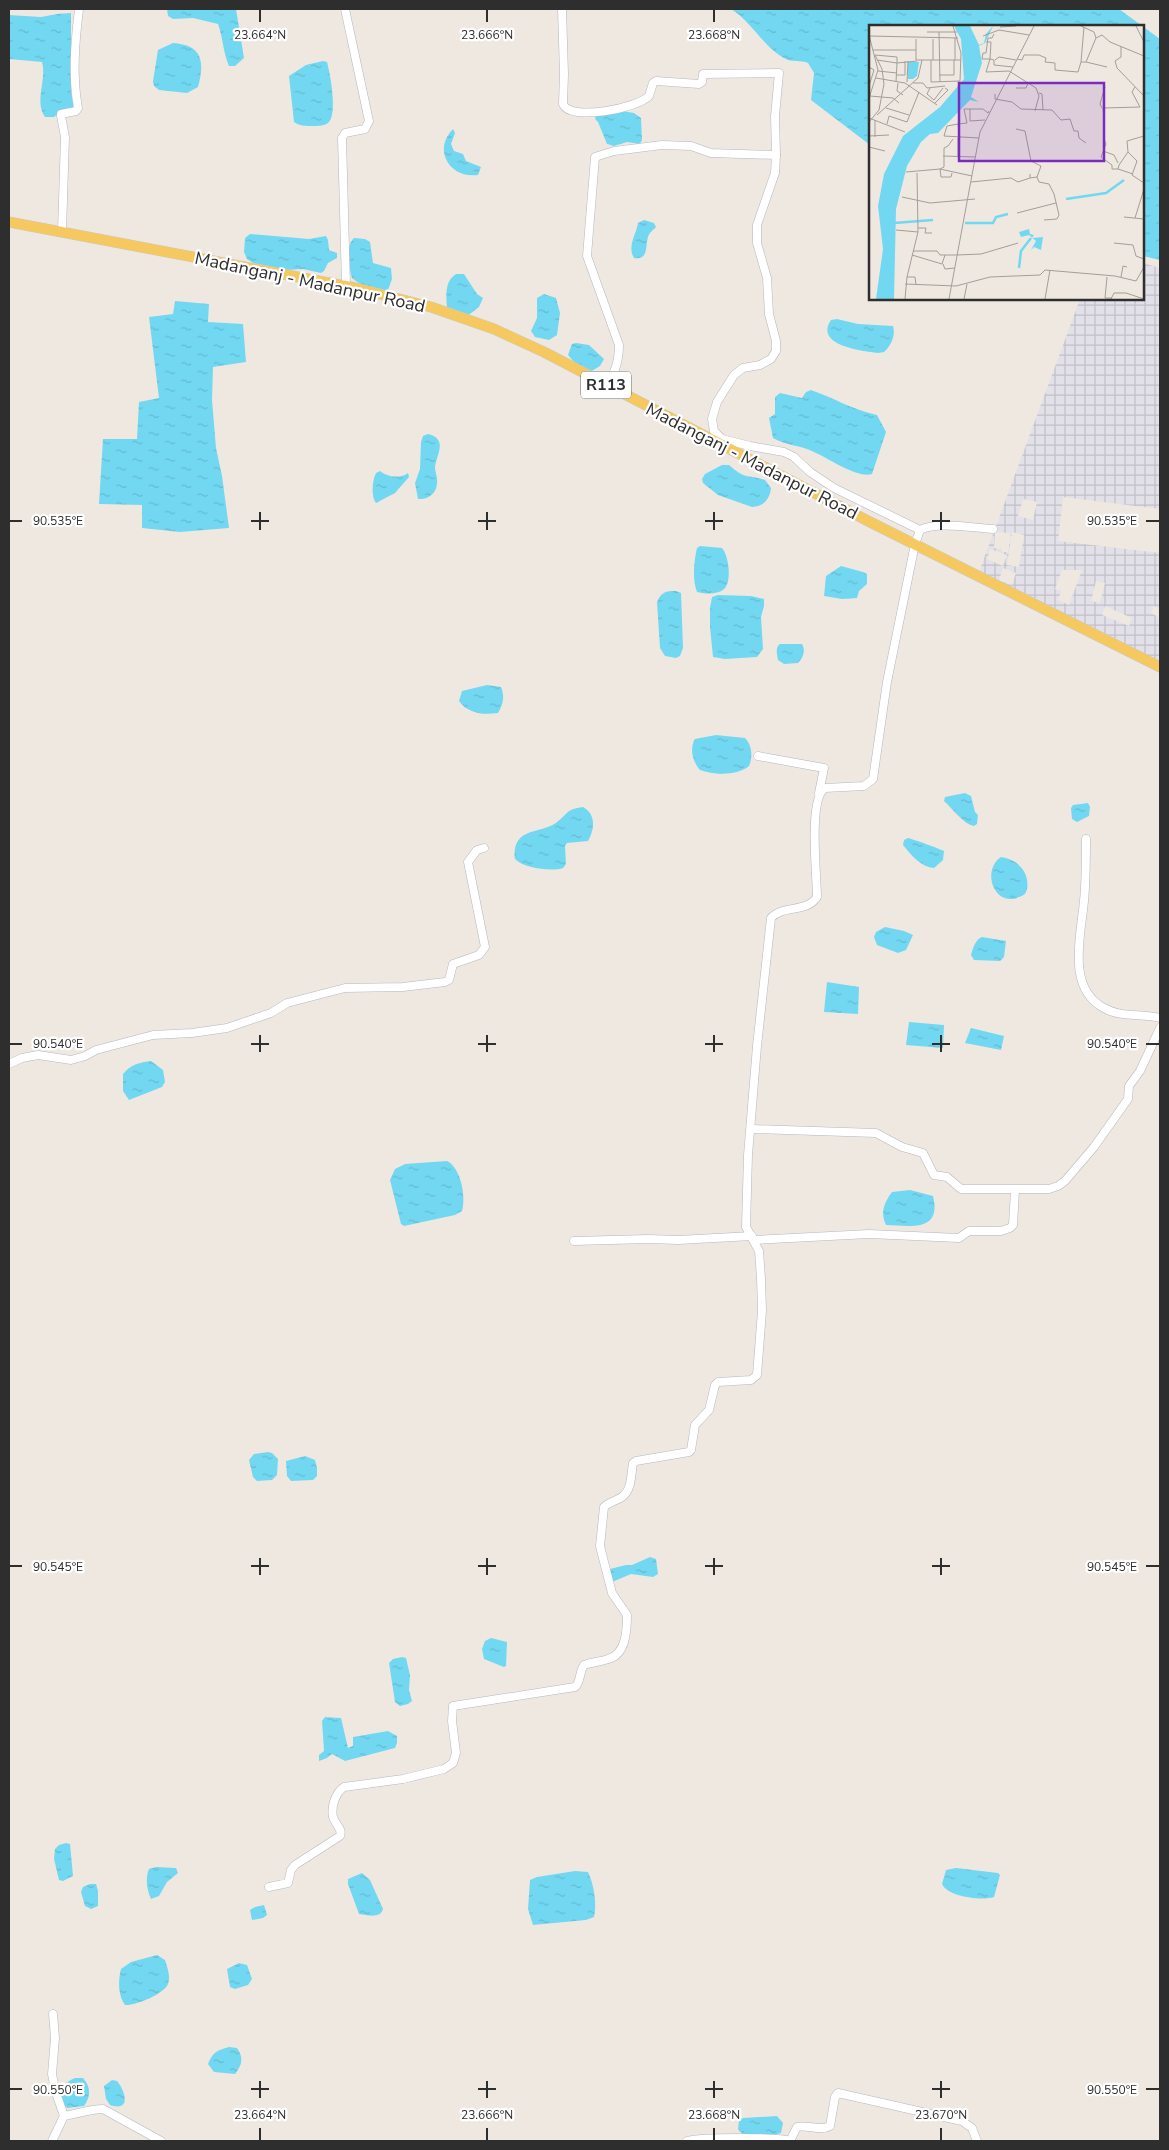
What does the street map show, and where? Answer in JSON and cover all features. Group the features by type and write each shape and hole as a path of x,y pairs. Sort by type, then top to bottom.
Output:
{"main road":[{"name":"Madanganj - Madanpur Road","path":"9,222 346,285 431,307 494,329 544,352 915,544 1160,667"}],"street":[{"path":"62,231 66,137 61,114 76,111 78,108 74,85 74,64 79,9"},
{"path":"346,9 370,121 365,129 345,133 342,138 346,285"},
{"path":"562,9 563,104 568,110 578,112 602,111 639,103 650,96 653,83 656,81 692,84 702,82 703,74 779,73 775,116 775,173 756,225 756,243 767,278 769,314 776,341 776,351 771,360 760,365 743,368 734,375 717,402 712,419 714,431 722,439 789,454 810,472 834,488 920,530"},
{"path":"606,385 615,370 619,358 619,345 587,256 595,157 614,151 662,145 691,146 711,152 776,155"},
{"path":"819,794 825,788 864,786 873,779 887,682 915,544 920,530 926,527 953,526 994,529"},
{"path":"269,1887 288,1883 291,1870 295,1865 340,1836 341,1830 333,1815 333,1805 339,1790 344,1787 403,1779 444,1769 452,1763 456,1753 452,1721 453,1706 571,1689 579,1684 580,1674 584,1665 609,1659 620,1652 623,1646 627,1617 612,1593 600,1546 604,1507 608,1503 624,1496 628,1489 633,1463 636,1461 680,1455 691,1450 695,1425 709,1410 715,1384 718,1382 751,1380 757,1375 762,1312 759,1250 746,1227 748,1155 752,1129 758,1029 770,918 778,913 804,907 817,897 816,824 824,768 758,756"},
{"path":"1086,839 1084,901 1079,948 1079,969 1086,991 1102,1008 1132,1016 1160,1018"},
{"path":"9,1064 22,1058 38,1055 71,1060 96,1050 144,1036 227,1028 271,1013 287,1003 346,988 403,988 445,982 449,980 453,964 480,955 485,947 468,862 477,850 484,848"},
{"path":"752,1129 876,1133 902,1147 923,1153 934,1175 947,1177 961,1189 1015,1190 1058,1186 1094,1147 1128,1099 1129,1086 1140,1071 1160,1028"},
{"path":"574,1241 869,1234 908,1234 947,1239 959,1238 969,1232 1001,1231 1010,1228 1013,1225 1015,1190"},
{"path":"52,2141 64,2116 55,2090 52,2074 56,2038 53,2014"},
{"path":"687,2141 761,2138 790,2141 797,2127 823,2129 830,2126 835,2097 838,2093 962,2121 972,2128 977,2141"},
{"path":"64,2116 85,2113 92,2109 103,2109 151,2138 161,2141"}],"shaded area":[{"path":"1144,263 1160,268 1160,509 1063,497 1058,541 1160,553 1160,609 1154,606 1151,613 1160,618 1160,668 979,572 1080,300 1144,300","holes":["1023,499 1037,502 1033,520 1018,516","995,532 1011,533 1008,552 1002,552 1002,549 994,548","1012,532 1024,535 1019,567 1007,565","990,549 1007,555 1003,566 987,559","1003,568 1016,573 1012,585 999,580","1062,570 1082,570 1069,605 1058,600 1061,591 1055,589","1096,581 1105,583 1100,603 1091,601","1105,606 1132,618 1129,626 1102,615"]}],"water":[{"path":"167,9 236,9 244,58 235,66 229,66 218,24 193,18 173,19 168,16"},
{"path":"731,9 1119,9 1141,25 869,25 869,144 811,100 814,73 808,63 788,60 778,54"},
{"path":"71,13 71,91 74,108 64,109 54,117 45,117 41,104 42,62 9,59 9,15 41,17"},
{"path":"1144,28 1160,39 1160,260 1144,256"},
{"path":"173,43 183,44 196,51 201,62 198,87 187,93 159,90 154,86 153,81 158,50"},
{"path":"323,61 327,62 331,84 333,103 331,119 328,123 316,126 298,124 294,122 289,76 306,65"},
{"path":"622,111 634,113 641,118 642,140 640,144 627,142 614,146 607,144 595,119 596,115"},
{"path":"453,129 455,133 451,144 454,151 463,154 466,161 481,167 478,175 468,175 459,172 452,168 447,161 444,154 444,146 447,137"},
{"path":"644,220 654,223 656,227 649,236 644,255 634,258 631,249 633,241 638,223"},
{"path":"250,234 309,239 326,236 329,250 337,253 337,258 328,263 321,273 303,269 286,270 253,263 247,259 244,252 245,238"},
{"path":"354,238 365,239 370,242 373,263 391,268 392,279 388,290 369,288 352,278 349,263 349,246"},
{"path":"456,274 464,274 477,294 483,298 479,307 466,317 453,313 447,307 448,284"},
{"path":"544,294 556,298 560,313 557,335 549,340 535,337 531,331 537,318 537,298"},
{"path":"175,301 209,304 208,322 243,324 246,362 213,367 212,400 216,448 229,528 180,532 142,528 142,505 99,504 103,439 137,439 139,402 159,398 149,317 173,314"},
{"path":"837,319 858,324 893,326 894,333 889,347 884,352 878,353 861,351 834,341 827,329 831,320"},
{"path":"572,344 589,345 604,359 600,366 590,372 579,368 568,355"},
{"path":"811,390 877,415 886,432 872,474 859,474 809,450 783,443 773,438 769,418 775,414 775,397 780,393 802,398 806,392"},
{"path":"428,434 438,439 440,443 435,467 437,487 431,495 418,499 415,483 420,469 421,442 423,436"},
{"path":"722,465 729,465 743,475 765,480 771,488 766,501 756,507 752,507 718,495 703,483 702,479 705,474"},
{"path":"380,471 386,475 394,476 408,473 409,477 395,493 376,503 373,497 373,484 376,473"},
{"path":"700,546 722,548 724,552 728,563 729,575 726,586 721,591 711,594 697,592 694,581 694,564 697,548"},
{"path":"841,566 867,574 867,584 859,591 857,598 842,599 824,596 826,576"},
{"path":"676,591 681,593 683,648 680,656 676,658 665,656 660,648 657,602 664,593"},
{"path":"718,595 751,596 764,599 761,617 763,649 757,657 725,659 713,657 710,608 712,597"},
{"path":"780,644 802,644 803,654 798,663 784,664 778,660 777,649"},
{"path":"487,685 501,687 503,700 498,713 477,713 467,709 459,701 462,691"},
{"path":"716,735 745,738 751,751 749,766 738,772 725,774 700,770 695,763 693,743 695,739"},
{"path":"965,793 971,796 975,812 978,815 977,824 974,826 962,819 944,801 945,797"},
{"path":"1088,803 1090,807 1089,816 1077,822 1072,819 1071,808 1073,805"},
{"path":"583,807 592,818 592,832 588,841 567,843 565,846 566,864 563,868 552,870 538,868 524,865 515,859 515,848 522,836 550,826 570,811"},
{"path":"908,838 944,851 943,860 934,868 921,863 903,845 904,840"},
{"path":"1001,857 1012,860 1024,872 1027,889 1022,896 1010,899 1003,897 997,893 993,886 992,870 995,863"},
{"path":"885,927 913,935 906,950 898,953 877,945 874,937 876,932"},
{"path":"982,937 1006,941 1004,957 1000,961 974,960 971,955 976,942"},
{"path":"827,982 859,987 858,1014 824,1012"},
{"path":"909,1022 944,1025 943,1048 906,1045"},
{"path":"971,1028 1004,1036 1001,1050 965,1043"},
{"path":"151,1061 163,1070 165,1082 162,1087 129,1100 123,1091 123,1074 136,1064"},
{"path":"447,1161 459,1176 463,1190 462,1211 455,1215 404,1226 401,1224 390,1180 395,1169 405,1164"},
{"path":"910,1190 933,1196 935,1208 933,1216 929,1221 914,1226 886,1225 883,1212 889,1196 892,1192"},
{"path":"268,1452 278,1459 277,1475 272,1480 257,1481 253,1477 249,1460 254,1454"},
{"path":"305,1456 315,1460 317,1476 313,1480 291,1481 287,1476 286,1461"},
{"path":"650,1557 656,1559 658,1574 653,1577 631,1574 612,1582 609,1575 610,1569 632,1565"},
{"path":"491,1638 507,1642 506,1666 504,1667 484,1659 482,1649 485,1641"},
{"path":"406,1658 410,1675 409,1690 412,1701 400,1706 395,1702 389,1663 393,1659"},
{"path":"325,1717 341,1718 348,1748 353,1746 353,1737 388,1731 397,1736 395,1748 345,1761 332,1754 319,1761 319,1755 324,1751 322,1721"},
{"path":"70,1844 73,1876 63,1881 59,1880 54,1859 55,1849 59,1845"},
{"path":"156,1867 176,1868 178,1873 167,1882 159,1896 151,1899 147,1876 149,1869"},
{"path":"956,1868 998,1873 1000,1875 994,1897 966,1897 945,1888 942,1884 946,1870"},
{"path":"575,1871 588,1872 595,1901 594,1917 586,1920 533,1925 528,1909 530,1880 537,1877"},
{"path":"362,1873 370,1880 383,1909 379,1914 359,1914 348,1879"},
{"path":"96,1884 98,1891 98,1906 91,1909 85,1906 81,1892 83,1887"},
{"path":"264,1905 267,1915 263,1918 252,1920 250,1910"},
{"path":"157,1955 165,1960 169,1975 168,1984 161,1992 149,1999 125,2005 119,1988 121,1969 131,1962"},
{"path":"239,1963 247,1965 252,1979 248,1985 235,1989 230,1987 227,1969"},
{"path":"229,2047 237,2048 241,2055 241,2064 237,2071 235,2074 214,2072 208,2064 211,2057 218,2051"},
{"path":"75,2078 83,2078 86,2081 89,2088 88,2099 84,2106 67,2108 61,2099 61,2090 66,2083"},
{"path":"112,2080 117,2081 123,2090 125,2100 121,2106 110,2105 106,2099 104,2086"},
{"path":"777,2116 783,2123 781,2133 752,2136 746,2135 738,2129 739,2120 743,2118"}]}
